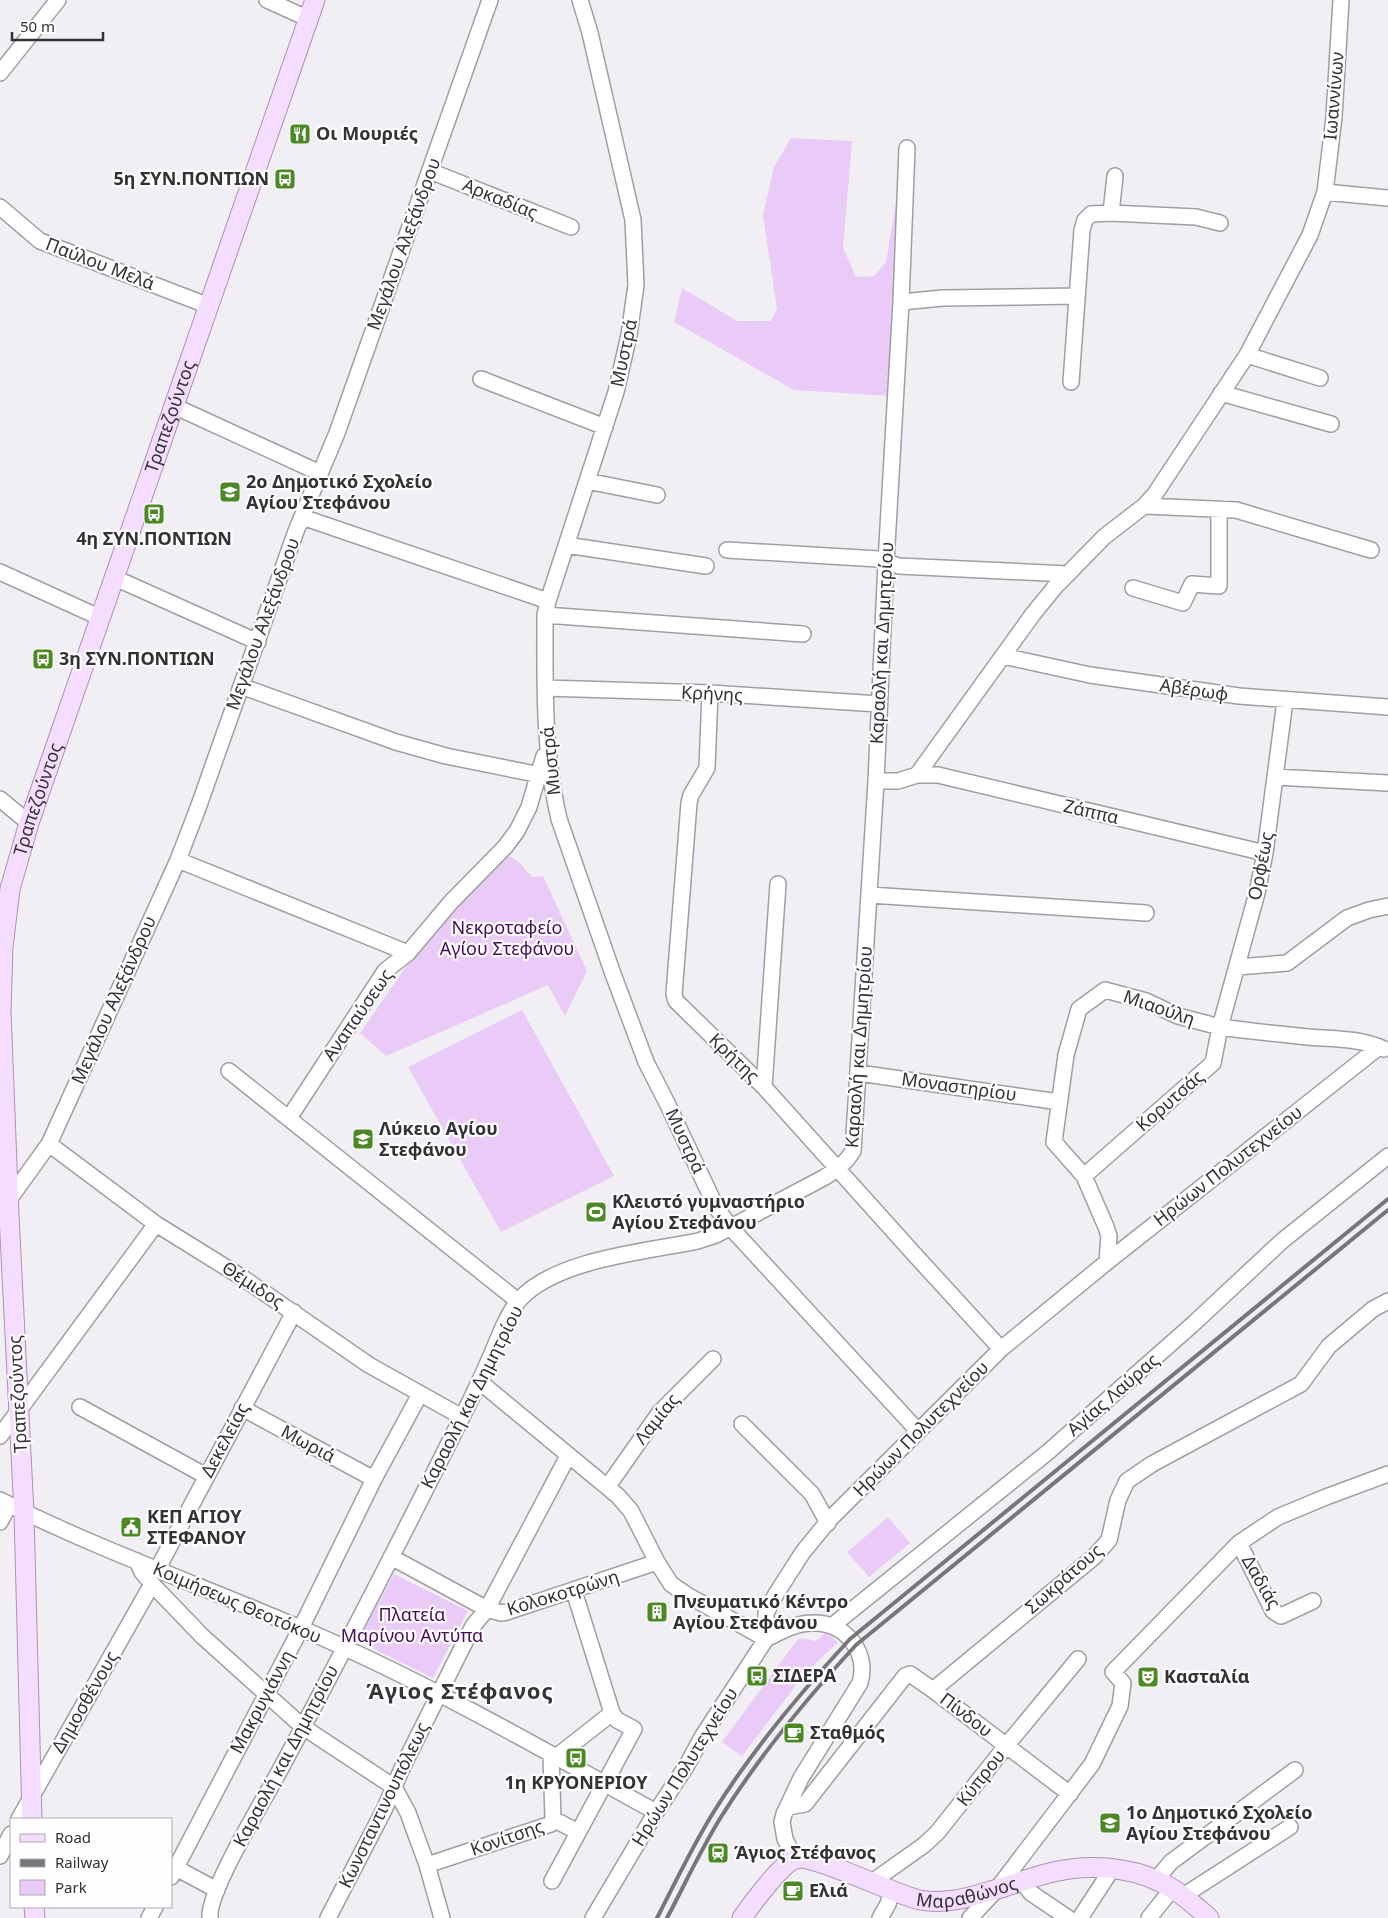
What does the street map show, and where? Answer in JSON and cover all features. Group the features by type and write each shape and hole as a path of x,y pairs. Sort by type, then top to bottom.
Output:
{"main road":[{"name":"Τραπεζούντος","path":"32,1818 11,1506 20,1410 2,1099 0,1011 5,889 315,0"},
{"name":"Μαραθώνος","path":"795,1859 808,1859 920,1900 945,1902 1067,1870 1112,1869 1138,1873 1170,1888 1209,1918"},
{"path":"742,1918 756,1899 786,1866 795,1859"}],"street":[{"path":"0,73 58,0"},
{"path":"267,0 309,19"},
{"name":"Μεγάλου Αλεξάνδρου","path":"8,1201 49,1144 178,860 302,517 337,433 490,0"},
{"name":"Μυστρά","path":"580,0 590,33 633,220 636,285 621,372 547,608 545,688 547,747 559,819 612,974 646,1062 716,1207 730,1227 918,1431"},
{"name":"Ιωαννίνων","path":"917,775 1033,614 1104,537 1144,506 1155,494 1247,355 1310,234 1325,192 1334,117 1341,0"},
{"name":"Καραολή και Δημητρίου","path":"210,1918 210,1908 236,1851 391,1557 480,1382 502,1330 518,1301 536,1284 589,1262 698,1241 716,1235 837,1170 853,1151 870,895 901,302 907,148"},
{"name":"Αρκαδίας","path":"430,171 570,227"},
{"path":"1111,213 1115,176"},
{"path":"1325,192 1388,198"},
{"name":"Παύλου Μελά","path":"0,207 40,242 209,306"},
{"path":"1071,382 1082,230 1091,214 1111,213 1196,217 1220,223"},
{"path":"901,302 943,298 1077,296"},
{"path":"1247,355 1320,378"},
{"path":"481,379 605,428"},
{"path":"1221,393 1331,424"},
{"path":"174,406 320,473"},
{"path":"587,481 657,496"},
{"path":"1144,506 1236,510 1371,550"},
{"path":"1132,588 1183,603 1192,584 1219,586 1219,509"},
{"path":"302,517 547,608 803,634"},
{"path":"566,545 706,566"},
{"path":"727,550 878,559 899,566 1068,574"},
{"path":"0,572 101,618"},
{"path":"115,578 258,642"},
{"name":"Αβέρωφ","path":"1003,656 1125,680 1239,696 1285,701 1388,706"},
{"path":"241,686 396,742 446,756 540,775"},
{"name":"Κρήνης","path":"545,688 710,693 879,704"},
{"name":"Κρήτης","path":"710,693 707,768 691,795 689,803 674,994 676,1001 764,1087 837,1170 1002,1349"},
{"name":"Ορφέως","path":"1220,1028 1238,967 1266,853 1285,701"},
{"name":"Αναπαύσεως","path":"289,1118 385,971 408,952 445,908 505,847 524,821 540,775 547,747"},
{"name":"Ζάππα","path":"876,781 898,781 917,775 938,775 1266,853"},
{"path":"1275,777 1388,783"},
{"path":"0,799 29,823"},
{"path":"178,860 408,952"},
{"path":"764,1087 778,884"},
{"path":"870,895 1146,913"},
{"path":"1238,967 1287,963 1347,918 1388,906"},
{"name":"Μιαούλη","path":"1059,1102 1066,1055 1079,1009 1105,990 1146,1001 1178,1016 1220,1028"},
{"path":"1220,1028 1312,1037 1332,1037 1383,1049"},
{"name":"Κορυτσάς","path":"1084,1176 1212,1063 1220,1028"},
{"name":"Ηρώων Πολυτεχνείου","path":"593,1918 656,1812 687,1765 707,1728 766,1639 765,1619 768,1608 803,1552 828,1523 1002,1349 1107,1262 1383,1049"},
{"path":"229,1071 518,1301"},
{"name":"Μοναστηρίου","path":"858,1073 1059,1102"},
{"path":"1059,1102 1054,1142 1084,1176 1108,1231 1107,1262"},
{"name":"Θέμιδος","path":"49,1144 156,1224 294,1312 369,1365 462,1417"},
{"name":"Αγίας Λαύρας","path":"832,1626 1048,1452 1192,1325 1282,1241 1388,1156"},
{"path":"0,1436 156,1224"},
{"name":"Σωκράτους","path":"934,1690 1094,1557 1109,1540 1118,1500 1127,1481 1152,1464 1301,1384 1329,1346 1373,1310 1388,1302"},
{"name":"Δεκελείας","path":"157,1570 294,1312"},
{"name":"Λαμίας","path":"608,1486 660,1412 713,1358"},
{"path":"480,1382 568,1456 608,1486 631,1511 666,1578 677,1589 766,1639 786,1629 815,1623 832,1626 856,1645 861,1665 861,1678 856,1690 801,1778 783,1818 783,1833 795,1859"},
{"name":"Μακρυγιάννη","path":"174,1873 374,1479 420,1394"},
{"path":"80,1407 206,1476"},
{"name":"Μωριά","path":"242,1408 374,1479"},
{"path":"742,1424 812,1494 828,1523"},
{"name":"Κωνσταντινουπόλεως","path":"328,1918 384,1810 402,1766 473,1626 487,1609 568,1456"},
{"path":"970,1918 996,1889 1092,1764 1120,1706 1122,1683 1113,1672 1239,1543 1278,1517 1388,1474"},
{"path":"0,1522 11,1506"},
{"name":"Κοιμήσεως Θεοτόκου","path":"11,1506 157,1570 300,1628 344,1648 439,1694 656,1812"},
{"name":"Δαδιάς","path":"1239,1543 1273,1611 1281,1616 1313,1601"},
{"name":"Κολοκοτρώνη","path":"391,1557 487,1609 501,1613 574,1591 657,1562"},
{"path":"138,1561 142,1572 152,1584 202,1636 303,1727 394,1787 408,1813 442,1918"},
{"name":"Δημοσθένους","path":"20,1818 152,1584"},
{"path":"552,1881 634,1729 617,1720 612,1713 574,1591"},
{"name":"Κύπρου","path":"872,1882 924,1845 937,1833 1078,1659"},
{"path":"788,1807 805,1804 905,1676 910,1674 934,1690"},
{"name":"Πίνδου","path":"934,1690 1070,1794"},
{"path":"553,1756 612,1713"},
{"name":"Κονίτσης","path":"426,1865 549,1825 553,1819 553,1756"},
{"path":"1170,1888 1171,1862 1296,1770"},
{"path":"553,1819 578,1832"},
{"path":"1150,1918 1170,1888 1290,1827"},
{"path":"0,1856 10,1836"},
{"path":"1080,1918 1112,1869"},
{"path":"174,1873 217,1890"},
{"path":"1022,1882 1030,1892 1068,1918"},
{"path":"880,1918 888,1904 892,1891"}],"green space":[{"path":"791,138 852,141 843,248 856,277 874,276 886,262 895,209 898,203 890,396 794,390 674,322 682,288 737,321 771,321 777,309 763,215 774,167"},
{"name":"Νεκροταφείο Αγίου Στεφάνου","path":"506,854 520,863 532,877 543,876 587,971 565,1016 548,985 386,1056 360,1033 412,958 434,930"},
{"path":"522,1010 614,1176 501,1232 408,1067"},
{"path":"888,1517 910,1543 869,1577 847,1552"},
{"name":"Πλατεία Μαρίνου Αντύπα","path":"394,1574 468,1611 433,1678 358,1641"},
{"path":"826,1632 838,1642 804,1675 742,1756 722,1742 798,1639 816,1641"}],"railway":[{"path":"657,1918 698,1839 728,1790 760,1744 850,1639 1388,1199"},
{"path":"667,1918 707,1842 736,1794 785,1728 856,1645 1388,1210"}],"place":[{"name":"Οι Μουριές","path":"300,134"},
{"name":"5η ΣΥΝ.ΠΟΝΤΙΩΝ","path":"285,179"},
{"name":"2ο Δημοτικό Σχολείο Αγίου Στεφάνου","path":"230,492"},
{"name":"4η ΣΥΝ.ΠΟΝΤΙΩΝ","path":"154,514"},
{"name":"3η ΣΥΝ.ΠΟΝΤΙΩΝ","path":"43,659"},
{"name":"Λύκειο Αγίου Στεφάνου","path":"363,1139"},
{"name":"Κλειστό γυμναστήριο Αγίου Στεφάνου","path":"596,1212"},
{"name":"ΚΕΠ ΑΓΙΟΥ ΣΤΕΦΑΝΟΥ","path":"131,1527"},
{"name":"Πνευματικό Κέντρο Αγίου Στεφάνου","path":"657,1612"},
{"name":"ΣΙΔΕΡΑ","path":"757,1676"},
{"name":"Κασταλία","path":"1148,1677"},
{"name":"Σταθμός","path":"794,1733"},
{"name":"1η ΚΡΥΟΝΕΡΙΟΥ","path":"576,1758"},
{"name":"1ο Δημοτικό Σχολείο Αγίου Στεφάνου","path":"1110,1823"},
{"name":"Άγιος Στέφανος","path":"718,1853"},
{"name":"Ελιά","path":"793,1891"}],"district":[{"name":"Άγιος Στέφανος","path":"460,1691"}]}
